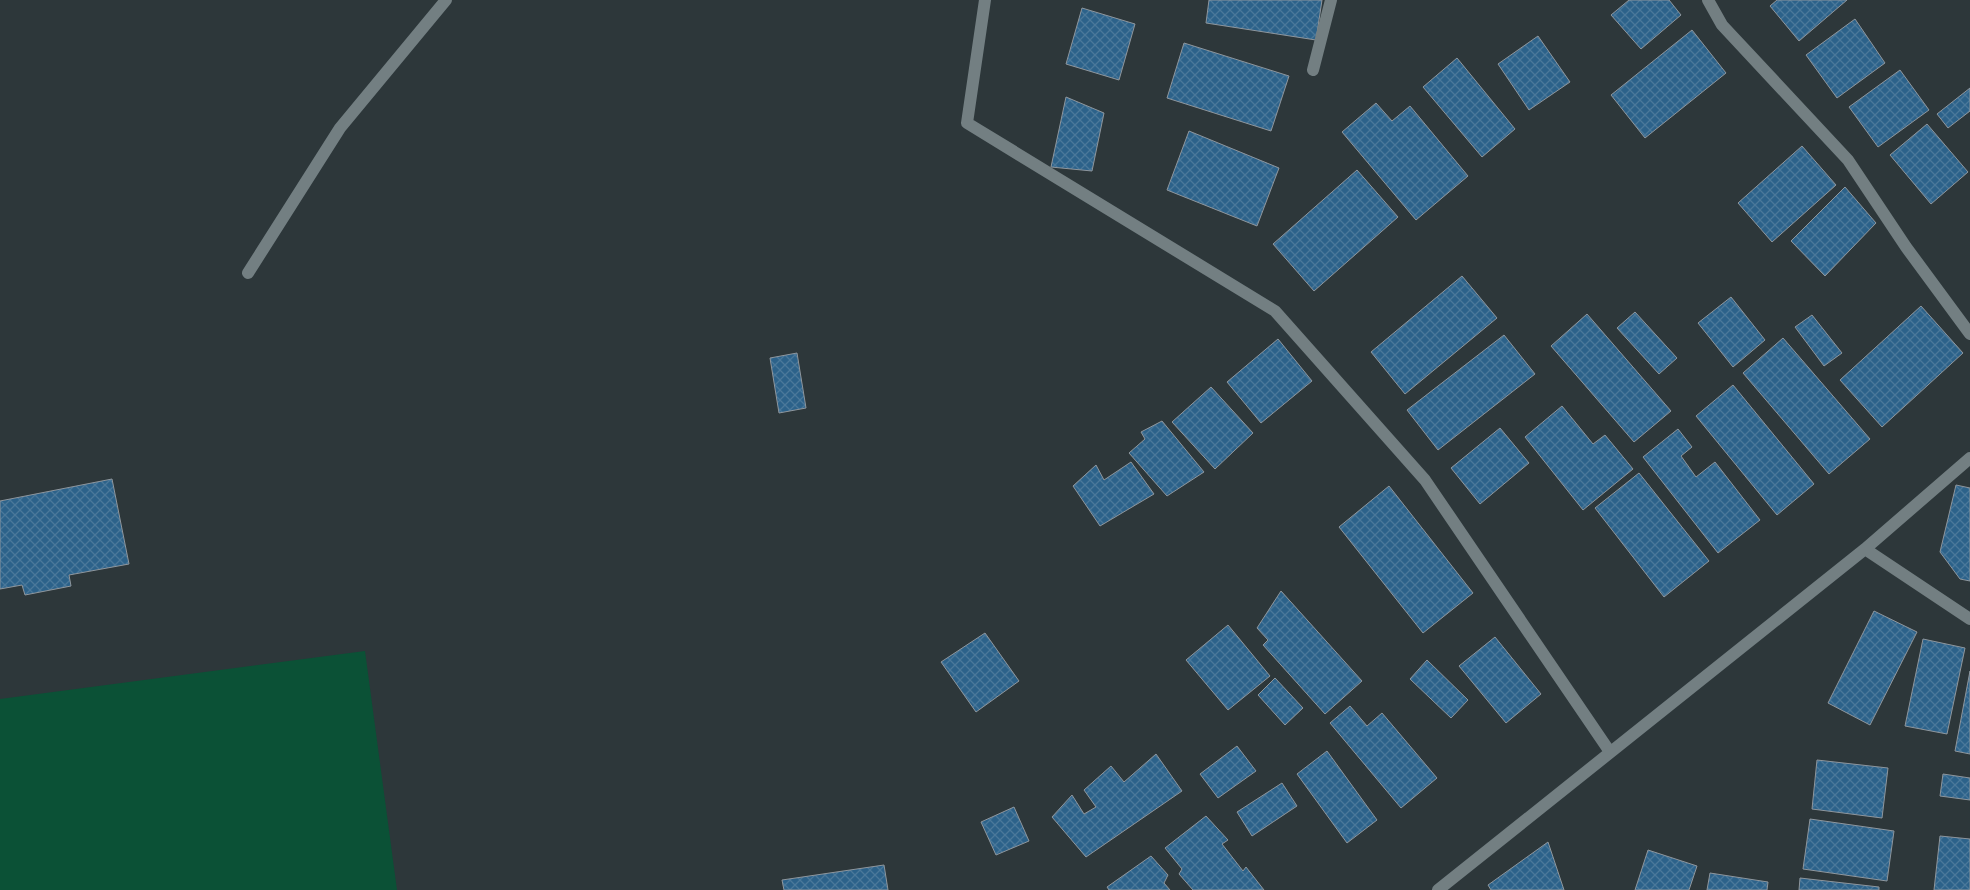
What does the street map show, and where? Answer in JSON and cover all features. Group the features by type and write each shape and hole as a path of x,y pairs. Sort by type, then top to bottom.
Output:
{"street":[{"path":"248,273 340,128 446,0"},
{"path":"985,0 967,122 1275,311 1425,480 1610,752"},
{"path":"1313,70 1331,0"},
{"path":"1708,0 1722,26 1848,160 1906,247 1970,334"},
{"path":"1438,890 1865,549 1970,458"},
{"path":"1865,549 1970,619"}],"green space":[{"path":"365,651 397,890 0,890 0,699"}],"building":[{"path":"1209,0 1322,0 1316,40 1206,23"},
{"path":"1629,0 1669,0 1681,15 1641,49 1611,15"},
{"path":"1777,0 1847,0 1799,41 1770,6"},
{"path":"1082,8 1135,24 1119,80 1066,64"},
{"path":"1855,19 1885,63 1837,98 1806,55"},
{"path":"1692,30 1726,73 1645,138 1611,95"},
{"path":"1538,36 1570,82 1529,110 1498,64"},
{"path":"1184,43 1289,76 1271,131 1167,98"},
{"path":"1457,58 1515,129 1482,157 1423,87"},
{"path":"1900,70 1929,110 1878,147 1849,107"},
{"path":"1970,88 1970,111 1948,128 1937,114"},
{"path":"1066,97 1104,113 1092,171 1051,167"},
{"path":"1376,103 1392,121 1410,106 1468,176 1416,220 1342,132"},
{"path":"1927,124 1968,172 1931,204 1890,155"},
{"path":"1189,131 1279,168 1257,226 1167,190"},
{"path":"1802,146 1836,185 1772,242 1738,203"},
{"path":"1357,170 1398,217 1314,291 1273,244"},
{"path":"1845,187 1876,223 1825,276 1791,241"},
{"path":"1462,276 1497,318 1405,394 1371,352"},
{"path":"1731,297 1765,340 1733,367 1698,323"},
{"path":"1921,306 1963,353 1882,427 1840,380"},
{"path":"1635,312 1677,358 1659,374 1617,328"},
{"path":"1587,314 1671,411 1634,442 1551,346"},
{"path":"1812,315 1842,353 1824,366 1795,327"},
{"path":"1504,335 1535,374 1438,450 1407,410"},
{"path":"1783,338 1870,439 1829,474 1743,373"},
{"path":"1278,339 1312,381 1261,423 1227,382"},
{"path":"797,353 806,408 779,413 770,358"},
{"path":"1733,385 1814,484 1777,515 1696,416"},
{"path":"1211,387 1253,433 1215,469 1172,422"},
{"path":"1562,406 1593,444 1605,435 1633,469 1583,510 1525,437"},
{"path":"1162,421 1204,472 1167,496 1129,453 1145,439 1141,432"},
{"path":"1500,428 1529,463 1480,504 1451,468"},
{"path":"1678,429 1692,447 1681,456 1696,477 1715,462 1760,520 1718,553 1643,457"},
{"path":"1131,462 1154,494 1100,526 1073,486 1096,465 1104,480"},
{"path":"1639,473 1709,561 1664,597 1595,508"},
{"path":"112,479 129,564 69,575 71,586 25,595 22,585 0,589 0,501"},
{"path":"1956,485 1970,488 1970,581 1960,579 1940,552"},
{"path":"1389,486 1473,593 1423,633 1339,527"},
{"path":"1281,591 1362,681 1325,714 1263,645 1268,640 1257,628"},
{"path":"1874,611 1917,632 1870,725 1828,703"},
{"path":"1228,625 1270,676 1228,710 1186,660"},
{"path":"985,633 1019,681 976,712 941,662"},
{"path":"1495,637 1541,694 1506,723 1459,666"},
{"path":"1923,639 1965,648 1947,734 1905,726"},
{"path":"1427,660 1468,700 1451,718 1410,679"},
{"path":"1970,671 1970,754 1955,751"},
{"path":"1275,678 1303,708 1285,725 1258,695"},
{"path":"1350,706 1367,726 1382,713 1437,778 1401,808 1330,723"},
{"path":"1237,746 1256,771 1218,798 1200,774"},
{"path":"1327,751 1377,820 1347,843 1297,774"},
{"path":"1156,754 1182,791 1086,857 1052,817 1072,795 1084,814 1096,807 1084,790 1111,766 1124,782"},
{"path":"1817,760 1888,768 1882,818 1812,809"},
{"path":"1943,774 1970,778 1970,800 1940,796"},
{"path":"1282,783 1297,806 1252,836 1237,812"},
{"path":"1014,807 1029,841 996,855 981,822"},
{"path":"1206,816 1228,840 1222,844 1243,871 1246,867 1264,890 1193,890 1179,874 1182,869 1165,848"},
{"path":"1810,819 1894,831 1887,881 1803,869"},
{"path":"1940,836 1970,839 1970,890 1934,890"},
{"path":"1548,842 1564,890 1491,890 1488,885"},
{"path":"1648,850 1697,866 1689,890 1635,890"},
{"path":"1151,856 1168,875 1164,883 1170,890 1109,890 1107,887"},
{"path":"884,865 888,890 784,890 782,880"},
{"path":"1710,873 1768,882 1767,890 1707,890"},
{"path":"1800,878 1879,887 1879,890 1799,890"}]}
